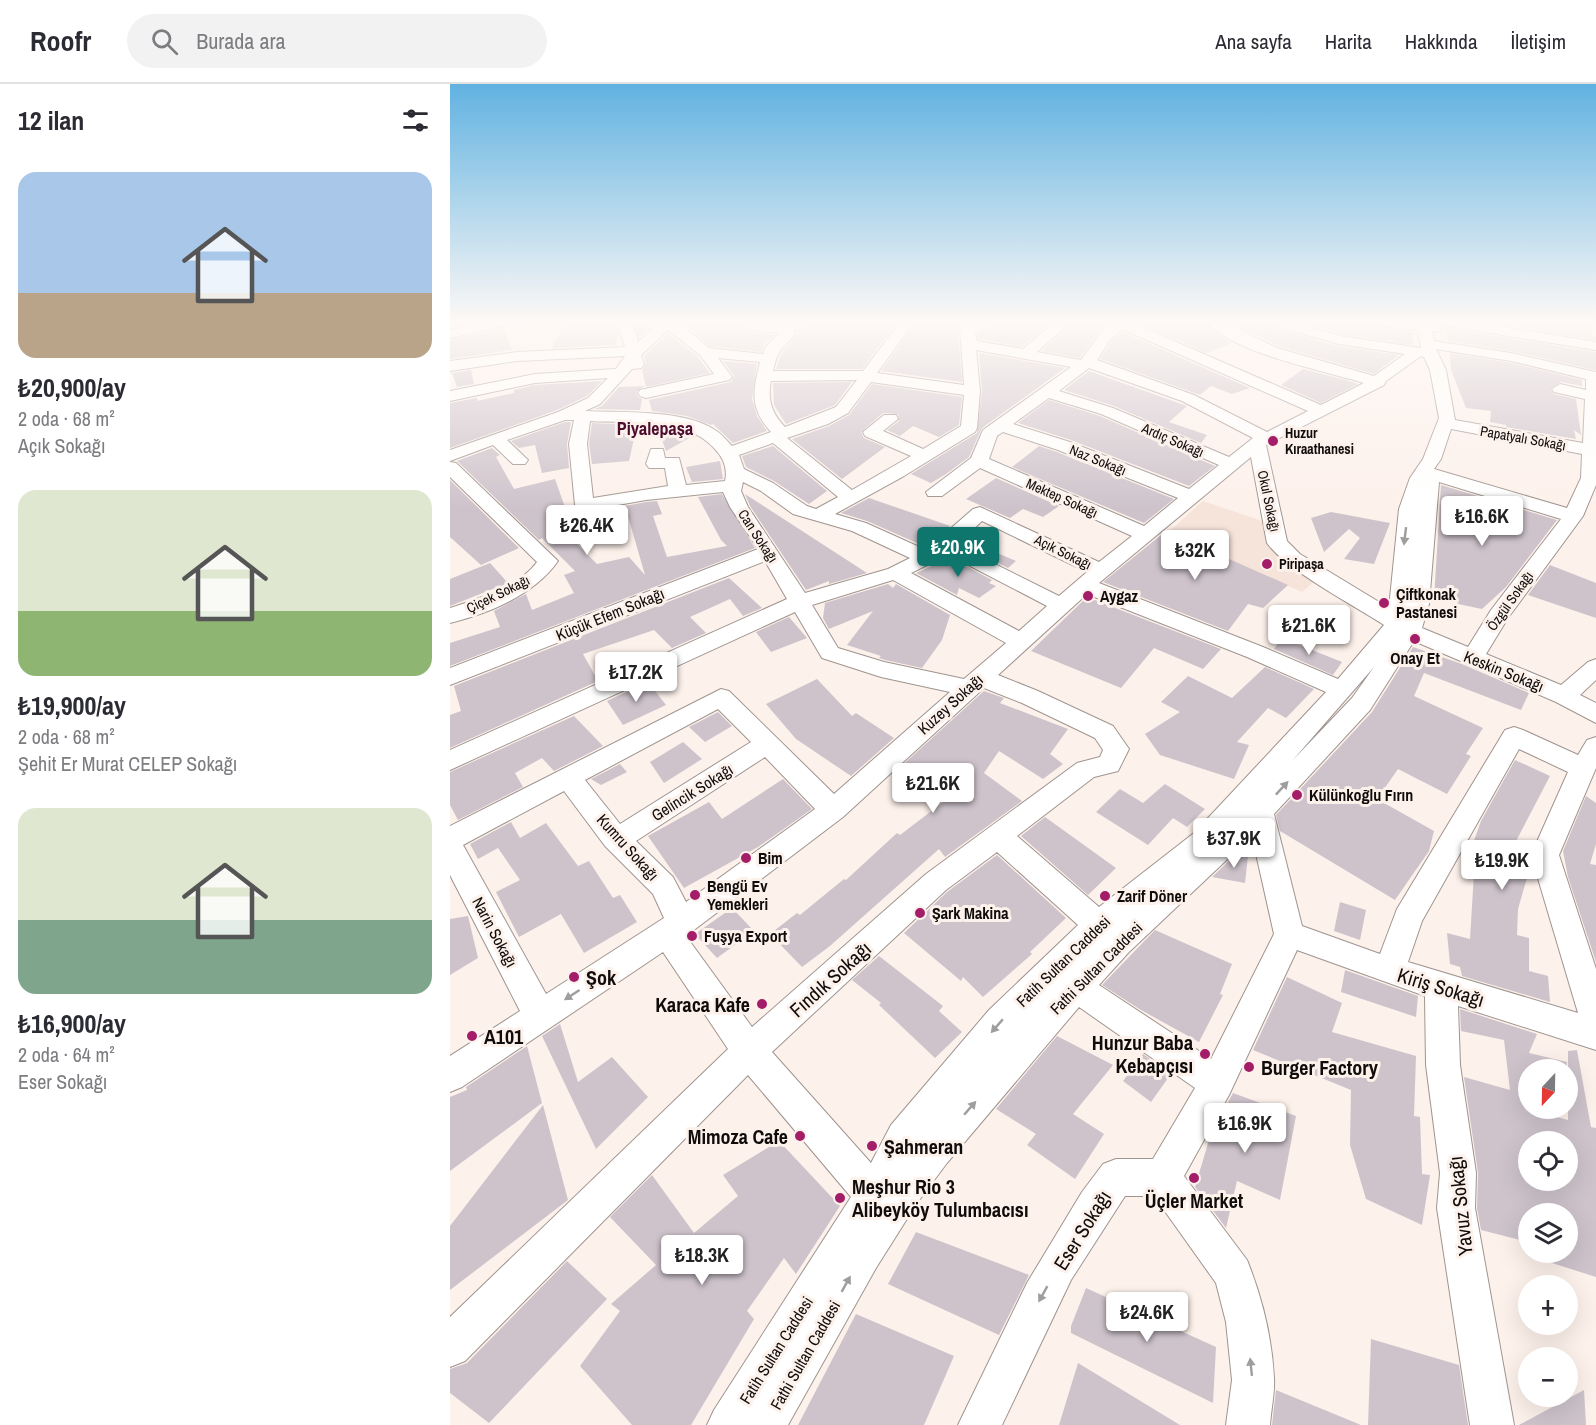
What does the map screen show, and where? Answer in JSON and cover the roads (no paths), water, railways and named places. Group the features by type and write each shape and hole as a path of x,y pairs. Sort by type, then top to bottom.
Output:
{"street":[{"path":"450,396 503,384"},
{"path":"564,415 594,400 611,384"},
{"path":"643,384 655,410 671,421"},
{"path":"646,393 692,384"},
{"path":"763,384 763,406 777,434 851,498"},
{"path":"583,416 578,444 584,505 646,494 678,492 733,470 777,434 822,420 842,410 861,384"},
{"path":"909,384 972,391"},
{"path":"819,515 925,456 969,428 971,384"},
{"path":"935,492 979,461 996,430 1058,384"},
{"path":"1146,384 1188,398 1262,440"},
{"path":"1259,384 1322,411"},
{"name":"Kuzey Sokağı","path":"450,1075 674,927 833,810 1084,585 1262,440 1376,384"},
{"path":"1404,627 1408,509 1419,478 1432,459 1447,418 1441,384"},
{"name":"Fathi Sultan Caddesi","path":"764,1425 862,1254 904,1190 941,1141 1076,987 1119,943 1260,812 1361,704 1418,604 1431,474 1458,412 1448,384"},
{"path":"1560,389 1591,384"},
{"name":"Özgül Sokağı","path":"1472,659 1498,615 1573,516 1590,478 1594,429 1594,384"},
{"name":"Ardıç Sokağı","path":"1047,392 1107,411 1231,464"},
{"name":"Can Sokağı","path":"450,456 564,415 671,421 697,427 711,434 733,470 732,491 739,507 830,653 880,669 974,682"},
{"path":"891,419 871,432 925,456"},
{"name":"Papatyalı Sokağı","path":"1454,425 1591,450"},
{"name":"Naz Sokağı","path":"969,428 996,430 1064,446 1192,497"},
{"path":"496,440 519,460"},
{"name":"Okul Sokağı","path":"1262,440 1277,543 1293,558 1404,627"},
{"path":"657,453 655,464 673,462 678,492"},
{"name":"Mektep Sokağı","path":"979,461 1145,534"},
{"name":"Çiçek Sokağı","path":"450,467 548,561 542,572 514,589 450,616"},
{"path":"733,470 767,487 800,510 859,527 932,556"},
{"path":"1431,474 1573,516"},
{"name":"Açık Sokağı","path":"932,556 980,513 1101,571"},
{"path":"450,761 799,602 895,573 932,556 954,549 1061,605"},
{"name":"Küçük Efem Sokağı","path":"450,677 769,552"},
{"path":"895,573 1020,641"},
{"path":"1084,585 1255,652 1342,690"},
{"name":"Keskin Sokağı","path":"1404,627 1472,659 1564,696 1596,714"},
{"name":"Fatih Sultan Caddesi","path":"729,1425 874,1195 904,1138 1001,1021 1098,925 1204,840 1342,690 1404,627"},
{"path":"1564,696 1596,667"},
{"name":"Fındık Sokağı","path":"450,1346 749,1051 936,882 1086,770 1108,764 1116,748 1104,732 1030,697 974,682"},
{"path":"450,839 721,697 833,810"},
{"path":"1389,971 1408,918 1514,736 1589,757 1545,855 1596,1020"},
{"name":"Gelincik Sokağı","path":"615,838 627,833 768,744"},
{"name":"Kumru Sokağı","path":"568,777 615,838 663,886 674,927"},
{"path":"1248,1425 1253,1380 1246,1322 1233,1274 1162,1178 1217,1083 1288,934 1260,812"},
{"path":"999,837 1098,925"},
{"name":"Narin Sokağı","path":"450,848 540,1016"},
{"path":"674,927 749,1051 874,1195"},
{"name":"Kiriş Sokağı","path":"1288,934 1389,971 1596,1034"},
{"path":"1076,987 1217,1083"},
{"name":"Yavuz Sokağı","path":"1440,987 1443,1065 1458,1173 1456,1208 1492,1425"},
{"name":"Eser Sokağı","path":"980,1425 1035,1310 1093,1205 1116,1178 1162,1178"}],"place":[{"name":"Huzur Kıraathanesi","path":"1273,441"},
{"name":"Piripaşa","path":"1267,564"},
{"name":"Aygaz","path":"1088,596"},
{"name":"Çiftkonak Pastanesi","path":"1384,603"},
{"name":"Onay Et","path":"1415,639"},
{"name":"Külünkoğlu Fırın","path":"1297,795"},
{"name":"Bim","path":"746,858"},
{"name":"Bengü Ev Yemekleri","path":"695,895"},
{"name":"Zarif Döner","path":"1105,896"},
{"name":"Şark Makina","path":"920,913"},
{"name":"Fuşya Export","path":"692,936"},
{"name":"Şok","path":"574,977"},
{"name":"Karaca Kafe","path":"762,1004"},
{"name":"A101","path":"472,1036"},
{"name":"Hunzur Baba Kebapçısı","path":"1205,1054"},
{"name":"Burger Factory","path":"1249,1067"},
{"name":"Mimoza Cafe","path":"800,1136"},
{"name":"Şahmeran","path":"872,1146"},
{"name":"Üçler Market","path":"1194,1178"},
{"name":"Meşhur Rio 3 Alibeyköy Tulumbacısı","path":"840,1198"}],"district":[{"name":"Piyalepaşa","path":"655,428"}]}
